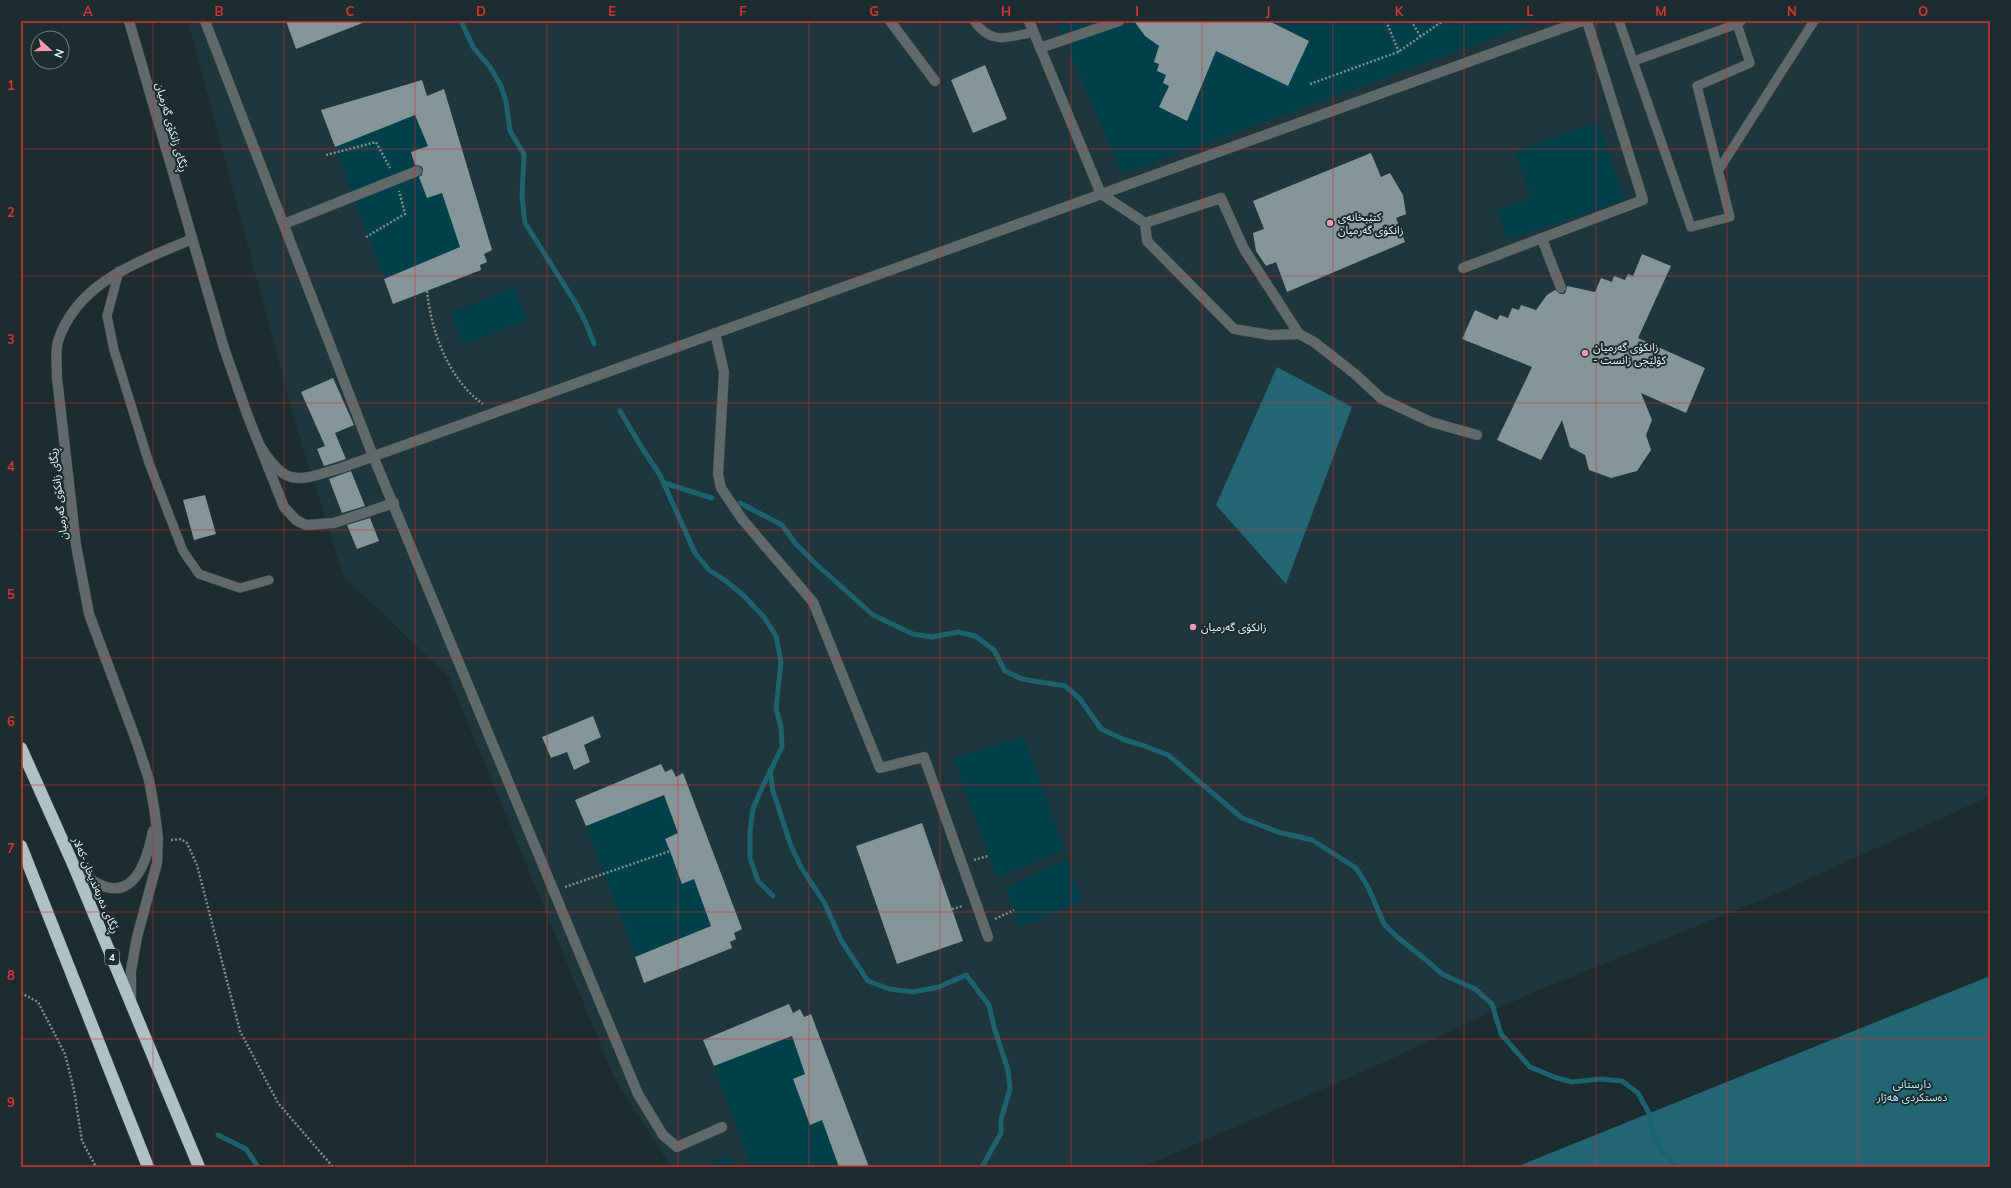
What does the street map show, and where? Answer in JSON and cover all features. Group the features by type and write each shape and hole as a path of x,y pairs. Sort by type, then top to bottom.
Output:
{"highway":[{"name":"ڕێگای دەربەندیخان-کەلار","path":"21,748 73,864 199,1167"},
{"path":"21,846 148,1167"}],"street":[{"name":"ڕێگای زانکۆی گەرمیان","path":"129,21 224,348 260,446"},
{"path":"205,21 373,456 394,503 638,1094 654,1123 663,1135 677,1147 722,1127"},
{"path":"890,21 935,81"},
{"path":"1029,21 1101,194 1145,223"},
{"path":"1040,48 1119,21"},
{"path":"260,446 276,469 292,478 313,476 373,456 1582,21"},
{"path":"1463,268 1643,200 1587,21"},
{"path":"284,224 417,171"},
{"path":"1145,223 1221,198 1244,249 1300,334 1314,342 1355,374 1382,399 1431,422 1477,435"},
{"path":"1145,223 1146,241 1234,329 1270,335 1300,334"},
{"name":"ڕێگای زانکۆی گەرمیان","path":"154,807 149,780 137,743 89,614 76,545 57,378 58,342 68,321 80,303 97,286 119,271 192,239"},
{"path":"1542,239 1561,288"},
{"path":"715,333 724,372 718,474 721,488 742,519 812,602 880,768 924,757 988,937"},
{"path":"260,446 284,507 296,520 306,525 334,523 394,503"},
{"path":"131,1002 131,971 137,937 154,877 157,857 158,838 154,807"},
{"path":"73,864 89,878 102,886 119,888 132,883 142,869 147,856 153,830 154,807"}],"lane":[{"path":"974,21 982,32 1000,39 1034,32"},
{"path":"1619,21 1691,227 1730,217 1697,86 1750,63 1739,23 1634,61"},
{"path":"1718,171 1814,21"},
{"path":"119,271 107,316 114,350 149,462 183,551 199,574 240,588 268,580"}],"path":[{"path":"1386,21 1399,52"},
{"path":"1411,21 1421,37"},
{"path":"1310,84 1399,52 1442,21"},
{"path":"426,291 429,312 454,373 470,394 495,412"},
{"path":"157,857 166,843 174,839 181,839 187,843 193,853 240,1031 278,1102 333,1167"},
{"path":"553,890 670,852"},
{"path":"984,923 1014,910"},
{"path":"21,993 38,1002 65,1054 74,1090 82,1141 96,1167"}],"shaded area":[{"name":"زانکۆی گەرمیان","path":"188,21 1990,21 1990,796 1778,893 1527,995 1378,1065 1143,1167 671,1167 614,1077 449,677 344,577 295,422"},
{"path":"1056,21 1540,21 1122,174"},
{"path":"415,115 428,146 411,152 427,198 442,193 460,247 384,279 335,147"},
{"path":"1598,122 1625,200 1507,240 1497,210 1531,198 1515,151"},
{"path":"515,287 527,320 464,345 451,312"},
{"path":"1024,737 1065,850 997,878 953,758"},
{"path":"664,796 711,926 636,957 586,826"},
{"path":"1067,859 1083,900 1019,928 1006,887"},
{"path":"792,1036 839,1167 751,1167 714,1066"},
{"path":"729,1156 733,1167 699,1167"}],"green space":[{"path":"1277,367 1352,407 1286,584 1216,505"},
{"name":"دارستانی دەستکردی هەژار","path":"1990,976 1990,1167 1516,1167"}],"building":[{"path":"286,21 365,21 365,22 296,49"},
{"path":"1134,21 1269,21 1309,41 1288,86 1216,51 1187,121 1159,107 1169,86 1163,83 1166,75 1157,71 1159,64 1154,62 1159,46 1145,36"},
{"path":"985,65 1007,119 973,133 951,80"},
{"path":"422,80 427,96 444,89 492,250 484,254 487,262 480,265 481,270 393,304 384,279 460,247 442,193 427,198 419,177 422,175 423,169 421,166 415,165 411,152 428,146 415,115 335,147 321,110"},
{"name":"کتێبخانەی زانکۆی گەرمیان","path":"1371,153 1381,177 1390,173 1403,195 1406,214 1396,218 1405,242 1287,292 1276,262 1266,266 1256,251 1253,233 1264,229 1253,201"},
{"name":"زانکۆی گەرمیان - کۆلێجی زانست","path":"1642,254 1671,266 1638,338 1705,368 1686,413 1641,393 1652,420 1646,435 1651,450 1637,471 1611,478 1589,470 1585,455 1570,447 1562,420 1541,460 1497,440 1532,367 1462,339 1475,310 1497,320 1500,315 1508,318 1512,308 1519,310 1521,305 1536,310 1547,295 1555,290 1560,294 1564,294 1567,286 1595,292 1601,278 1612,282 1614,276 1625,280 1628,274 1633,276"},
{"path":"333,378 354,425 335,433 346,459 324,466 317,449 325,446 301,392"},
{"path":"351,471 365,506 342,513 329,479"},
{"path":"205,495 216,534 194,540 183,500"},
{"path":"370,518 379,541 357,549 347,525"},
{"path":"593,716 601,737 584,745 590,762 574,770 567,752 551,758 542,737"},
{"path":"661,764 665,772 672,769 676,777 683,773 742,929 734,933 736,939 730,942 732,948 644,983 635,957 711,926 694,879 682,884 665,839 678,833 664,795 586,826 575,800"},
{"path":"922,823 963,941 897,964 856,846"},
{"path":"789,1004 793,1013 800,1009 804,1017 811,1014 869,1167 839,1167 822,1120 810,1125 793,1079 805,1074 792,1036 714,1066 703,1040"}],"waterway":[{"path":"461,21 473,47 490,67 501,86 506,102 510,131 524,154 522,197 525,223 575,302 586,323 594,344"},
{"path":"620,411 660,475 695,553 709,570 726,581 743,595 764,617 776,636 781,662 776,709 781,727 782,747 753,809 750,831 750,858 758,881 773,896"},
{"path":"664,483 712,498"},
{"path":"740,503 782,525 795,543 816,564 873,615 913,634 932,637 958,632 975,636 994,650 1005,671 1022,679 1065,686 1080,699 1101,729 1125,740 1168,755 1242,818 1278,832 1312,840 1356,868 1368,887 1384,924 1397,937 1442,974 1475,989 1492,1004 1501,1034 1530,1067 1554,1077 1572,1082 1601,1079 1622,1081 1638,1093 1649,1113 1653,1132 1661,1150 1677,1167"},
{"path":"770,770 773,791 791,846 801,867 825,904 841,940 868,981 889,989 913,992 939,987 966,975 989,1005 994,1027 1008,1070 1010,1089 1001,1120 1001,1133 982,1167"},
{"path":"218,1135 246,1149 258,1167"}],"place":[{"name":"کتێبخانەی زانکۆی گەرمیان","path":"1330,223"},
{"name":"زانکۆی گەرمیان - کۆلێجی زانست","path":"1585,353"},
{"name":"زانکۆی گەرمیان","path":"1193,627"}]}
